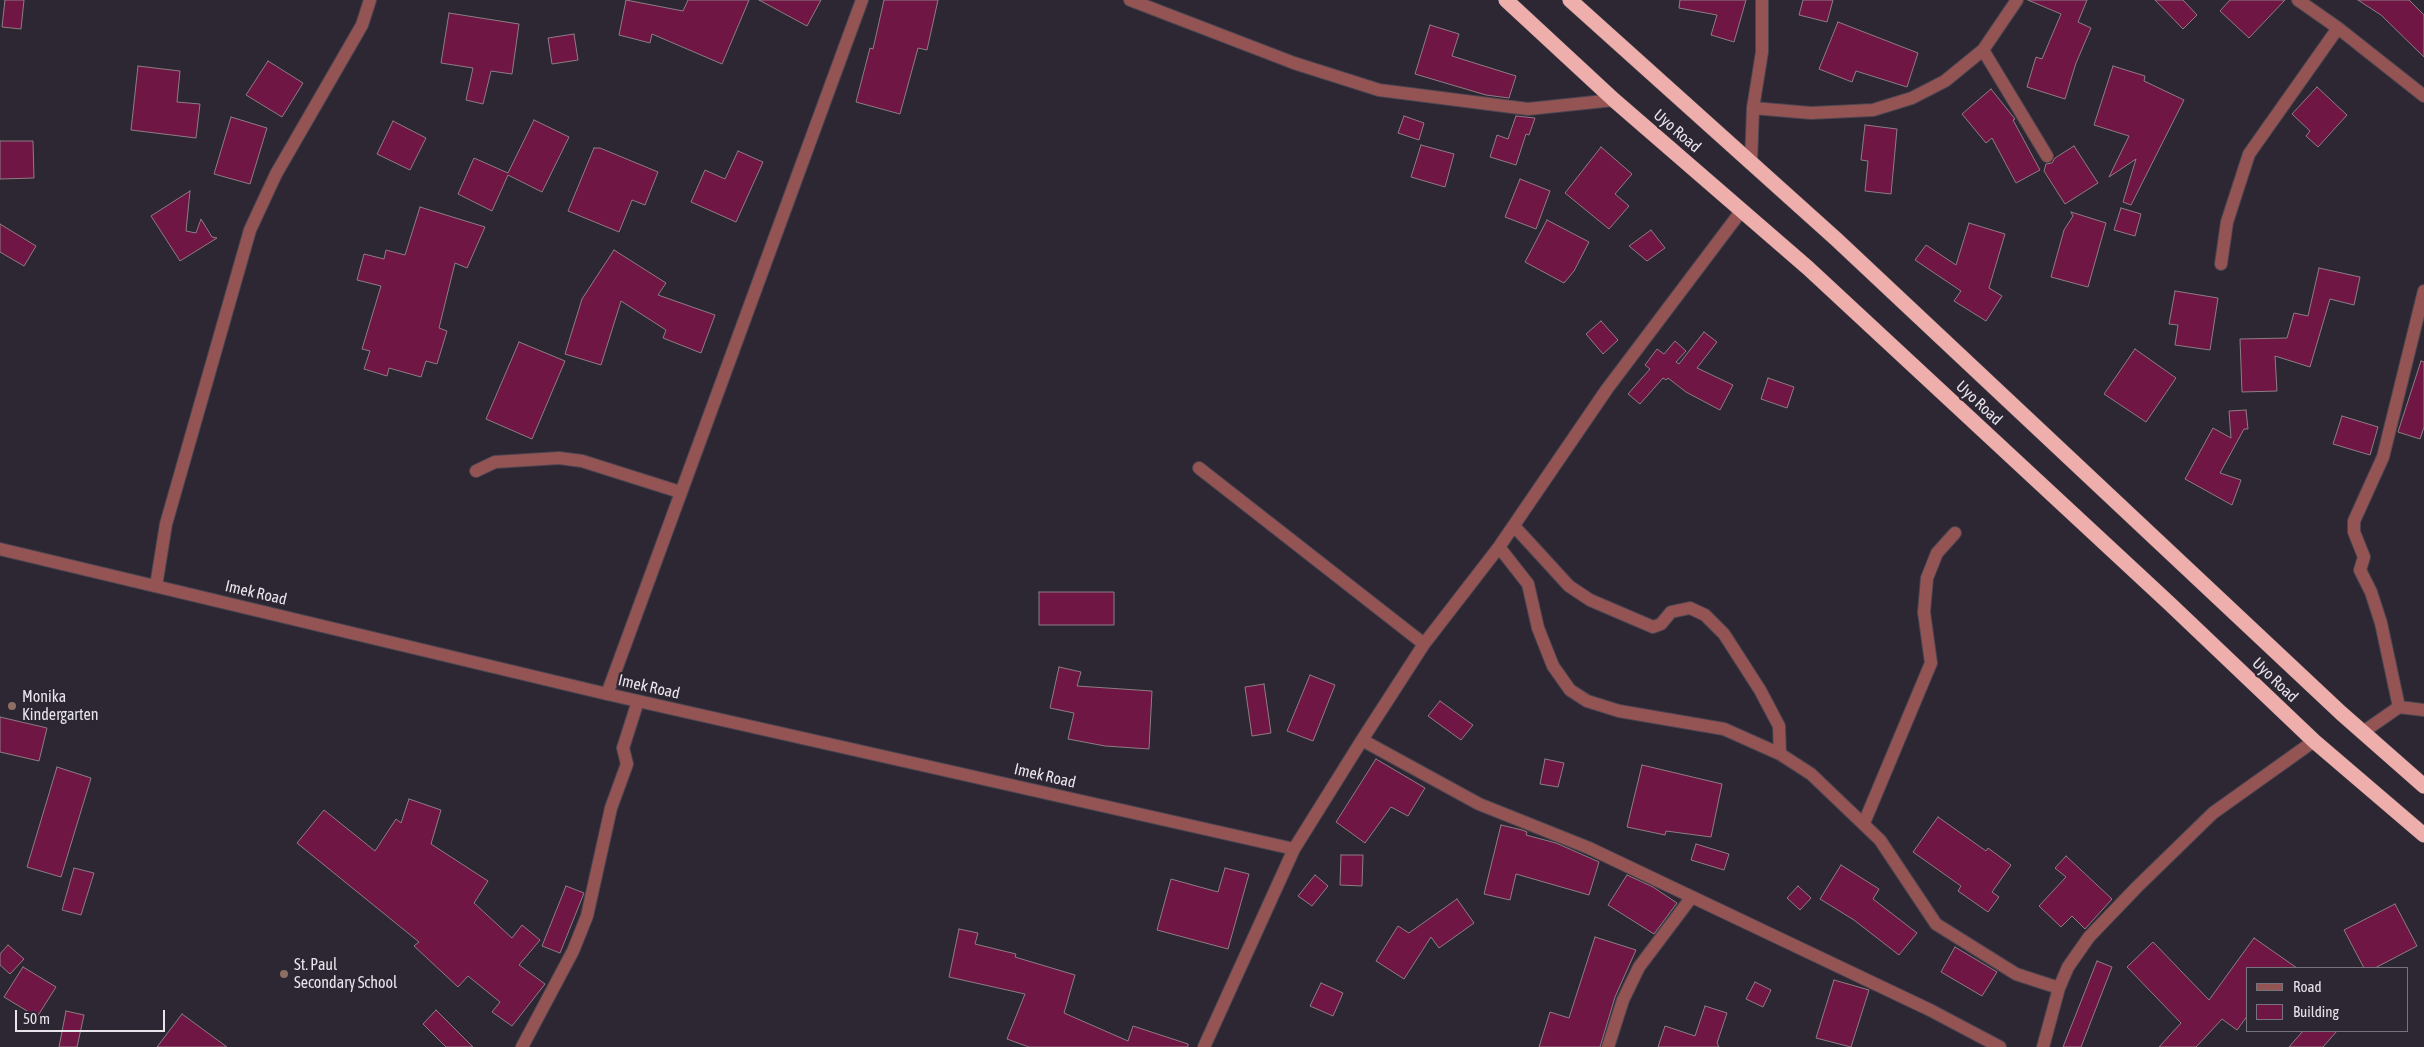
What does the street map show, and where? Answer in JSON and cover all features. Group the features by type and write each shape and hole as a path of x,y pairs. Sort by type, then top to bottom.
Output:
{"highway":[{"name":"Uyo Road","path":"1506,0 1614,100 1742,210 2155,590 2314,741 2424,836"},
{"name":"Uyo Road","path":"1570,0 1836,239 2363,732 2424,786"}],"street":[{"path":"156,586 166,524 250,230 276,174 362,24 370,0"},
{"path":"607,694 862,0"},
{"path":"1130,0 1294,64 1378,90 1528,109 1614,100"},
{"path":"1751,163 1753,108 1762,52 1762,0"},
{"path":"1753,108 1812,113 1873,110 1912,98 1945,81 1983,50 2017,0"},
{"path":"2298,0 2338,28 2424,96"},
{"path":"2221,264 2227,222 2249,154 2338,28"},
{"path":"1983,50 2047,156"},
{"path":"1204,1047 1294,849 1362,740 1424,644 1499,547 1607,389 1742,210"},
{"path":"2399,706 2381,623 2371,592 2360,570 2364,557 2354,532 2354,521 2383,456 2424,291"},
{"path":"476,471 495,462 559,458 582,461 680,492"},
{"path":"1199,468 1424,644"},
{"path":"1514,526 1569,586 1590,600 1652,627 1661,624 1671,612 1690,608 1705,615 1724,634 1760,690 1779,726 1780,754"},
{"path":"1864,824 1931,663 1924,612 1927,578 1937,553 1955,533"},
{"path":"1499,547 1528,584 1538,628 1553,666 1570,690 1587,701 1619,712 1724,729 1780,754 1811,774 1880,840 1936,924 2016,974 2059,988"},
{"name":"Imek Road","path":"0,549 607,694 1294,849"},
{"path":"522,1047 573,951 587,916 610,808 626,764 623,748 638,701"},
{"path":"2363,732 2399,706 2424,710"},
{"path":"1362,740 1479,804 1589,848 1930,1010 2000,1047"},
{"path":"2043,1047 2059,988 2068,967 2089,937 2213,813 2314,741"},
{"path":"1608,1047 1622,1000 1639,967 1691,898"}],"building":[{"path":"5,0 24,0 21,29 2,27"},
{"path":"626,0 683,11 688,0 749,0 722,64 652,34 650,43 619,35"},
{"path":"759,0 821,0 807,26"},
{"path":"884,0 938,0 927,50 918,48 900,114 856,102 870,48 873,49"},
{"path":"1680,0 1746,0 1734,42 1711,35 1717,15 1679,8"},
{"path":"1803,0 1833,0 1827,22 1799,15"},
{"path":"2028,0 2087,0 2078,22 2091,28 2076,63 2065,99 2027,87 2036,57 2042,59 2061,14"},
{"path":"2155,0 2183,0 2197,15 2183,29"},
{"path":"2230,0 2285,0 2249,38 2220,11"},
{"path":"2358,0 2409,0 2424,15 2424,57 2381,15"},
{"path":"449,13 519,24 512,74 491,71 483,104 466,100 473,68 441,63"},
{"path":"1838,22 1918,53 1907,87 1856,71 1852,82 1819,69"},
{"path":"1430,25 1459,34 1452,56 1516,76 1509,98 1486,95 1415,74"},
{"path":"574,34 578,60 552,64 548,38"},
{"path":"268,61 303,83 282,117 246,95"},
{"path":"138,66 180,71 177,102 200,104 196,138 131,130"},
{"path":"2113,66 2145,76 2144,81 2184,100 2131,205 2123,202 2136,159 2109,177 2129,136 2094,125"},
{"path":"2317,87 2347,115 2318,147 2306,136 2310,131 2292,114"},
{"path":"1991,89 2015,119 2013,120 2040,170 2016,183 1992,138 1986,143 1962,114"},
{"path":"1404,116 1424,123 1419,140 1398,133"},
{"path":"1516,116 1535,118 1529,135 1526,134 1516,165 1490,157 1497,135 1508,139"},
{"path":"231,117 267,128 250,184 214,174"},
{"path":"534,120 569,137 542,192 508,175 492,211 458,194 474,158 508,173"},
{"path":"393,121 426,138 410,170 377,154"},
{"path":"1865,125 1897,129 1891,194 1865,191 1868,161 1861,160"},
{"path":"0,141 33,141 34,178 0,179"},
{"path":"1421,145 1454,154 1445,187 1411,177"},
{"path":"2074,146 2098,183 2065,204 2044,171 2046,164 2052,163 2055,158"},
{"path":"1601,147 1632,174 1615,194 1629,206 1609,229 1565,193"},
{"path":"594,148 600,148 658,172 645,205 632,200 619,232 568,211"},
{"path":"738,151 763,162 736,222 691,202 705,170 725,179"},
{"path":"1520,179 1550,191 1536,229 1505,217"},
{"path":"190,191 186,231 196,233 201,219 212,237 217,238 180,261 151,216"},
{"path":"420,207 485,227 467,268 455,263 439,328 447,331 437,364 426,361 421,377 389,368 387,376 364,369 370,351 362,349 381,286 357,280 364,254 384,259 386,250 405,255"},
{"path":"2121,208 2141,214 2135,236 2114,230"},
{"path":"2071,212 2106,223 2088,287 2051,277 2064,230 2073,216"},
{"path":"1547,220 1589,242 1574,271 1564,283 1525,262"},
{"path":"1969,223 2005,234 1989,288 2002,296 1986,321 1954,301 1961,291 1915,260 1926,245 1956,265"},
{"path":"0,224 36,246 24,266 0,252"},
{"path":"1651,230 1665,248 1647,261 1629,246"},
{"path":"614,250 666,283 658,295 715,315 701,353 663,338 666,330 621,301 601,365 565,354 582,299"},
{"path":"2319,268 2360,277 2354,305 2330,299 2310,367 2275,356 2277,391 2242,392 2240,339 2287,338 2294,313 2308,316"},
{"path":"2175,291 2218,298 2210,350 2175,345 2178,325 2169,324"},
{"path":"1601,321 1618,340 1603,354 1586,334"},
{"path":"1704,332 1717,342 1697,368 1733,385 1720,410 1686,392 1668,378 1666,380 1663,378 1640,404 1628,394 1650,369 1645,365 1657,349 1664,354 1675,341 1686,351 1676,362 1679,364"},
{"path":"519,342 565,361 532,439 486,419"},
{"path":"2135,349 2176,378 2146,422 2104,394"},
{"path":"2421,361 2424,362 2424,427 2420,439 2398,432"},
{"path":"1768,378 1794,387 1787,408 1761,399"},
{"path":"2246,410 2248,429 2244,429 2220,473 2241,480 2232,505 2185,479 2213,428 2231,438 2229,411"},
{"path":"2342,416 2378,427 2370,455 2333,444"},
{"path":"1039,592 1114,592 1114,625 1039,625"},
{"path":"1059,667 1081,672 1077,686 1152,691 1149,749 1105,746 1068,739 1074,713 1050,708"},
{"path":"1310,675 1335,685 1313,741 1287,731"},
{"path":"1264,684 1271,733 1252,736 1245,687"},
{"path":"1440,701 1473,725 1461,740 1428,716"},
{"path":"0,717 47,728 39,761 0,752"},
{"path":"1376,759 1425,788 1408,816 1391,807 1365,843 1336,822"},
{"path":"1545,759 1564,763 1558,787 1540,784"},
{"path":"1642,765 1722,784 1711,837 1666,831 1665,835 1627,827"},
{"path":"57,767 91,778 61,877 27,867"},
{"path":"409,799 441,810 431,844 488,881 474,903 512,938 522,925 540,940 519,965 545,984 512,1026 492,1012 500,1002 468,976 458,987 414,946 419,942 297,843 324,810 375,851 396,819 401,823"},
{"path":"1938,817 1986,851 1988,848 2011,865 1992,892 1999,897 1988,912 1958,891 1961,886 1913,852"},
{"path":"1501,825 1522,830 1527,832 1526,835 1556,843 1599,862 1589,895 1516,874 1510,900 1484,894"},
{"path":"1696,844 1729,854 1724,870 1691,860"},
{"path":"1341,855 1363,855 1362,886 1340,885"},
{"path":"2066,856 2112,899 2085,929 2072,916 2061,927 2039,906 2066,877 2055,868"},
{"path":"1841,865 1879,889 1873,899 1917,933 1899,955 1854,920 1820,899"},
{"path":"74,868 94,873 81,915 62,910"},
{"path":"1225,868 1249,874 1228,949 1157,930 1171,879 1218,892"},
{"path":"1315,875 1328,886 1312,906 1298,896"},
{"path":"1627,875 1653,887 1677,903 1654,934 1608,905"},
{"path":"566,886 584,893 560,953 542,946"},
{"path":"1798,886 1811,898 1800,910 1787,898"},
{"path":"1457,899 1474,923 1439,948 1431,937 1404,979 1376,961 1398,926 1409,933"},
{"path":"2395,904 2417,946 2377,967 2363,967 2344,930"},
{"path":"959,929 978,933 975,944 1016,954 1015,957 1075,975 1064,1013 1128,1041 1133,1026 1188,1044 1188,1047 1029,1047 1007,1039 1025,994 949,977"},
{"path":"1595,937 1636,950 1615,997 1600,1047 1539,1047 1550,1012 1569,1018"},
{"path":"2254,938 2296,967 2246,967 2246,1018 2237,1030 2222,1019 2196,1047 2159,1047 2181,1023 2127,967 2153,942 2209,1000"},
{"path":"8,945 24,959 10,974 0,965 0,954"},
{"path":"1955,947 1997,972 1982,996 1941,972"},
{"path":"2097,961 2112,967 2081,1047 2063,1047"},
{"path":"23,967 56,987 37,1017 4,997"},
{"path":"1834,980 1869,990 1851,1047 1816,1038"},
{"path":"1755,982 1771,990 1763,1007 1746,999"},
{"path":"1321,983 1343,993 1333,1016 1310,1006"},
{"path":"1705,1006 1727,1013 1717,1043 1719,1047 1658,1047 1665,1026 1695,1036"},
{"path":"436,1010 473,1047 446,1047 423,1024"},
{"path":"66,1011 84,1015 77,1047 59,1047"},
{"path":"182,1014 227,1047 157,1047"},
{"path":"2302,1032 2336,1032 2323,1047 2289,1047"}],"place":[{"name":"Monika Kindergarten","path":"12,706"},
{"name":"St. Paul Secondary School","path":"284,974"}]}
